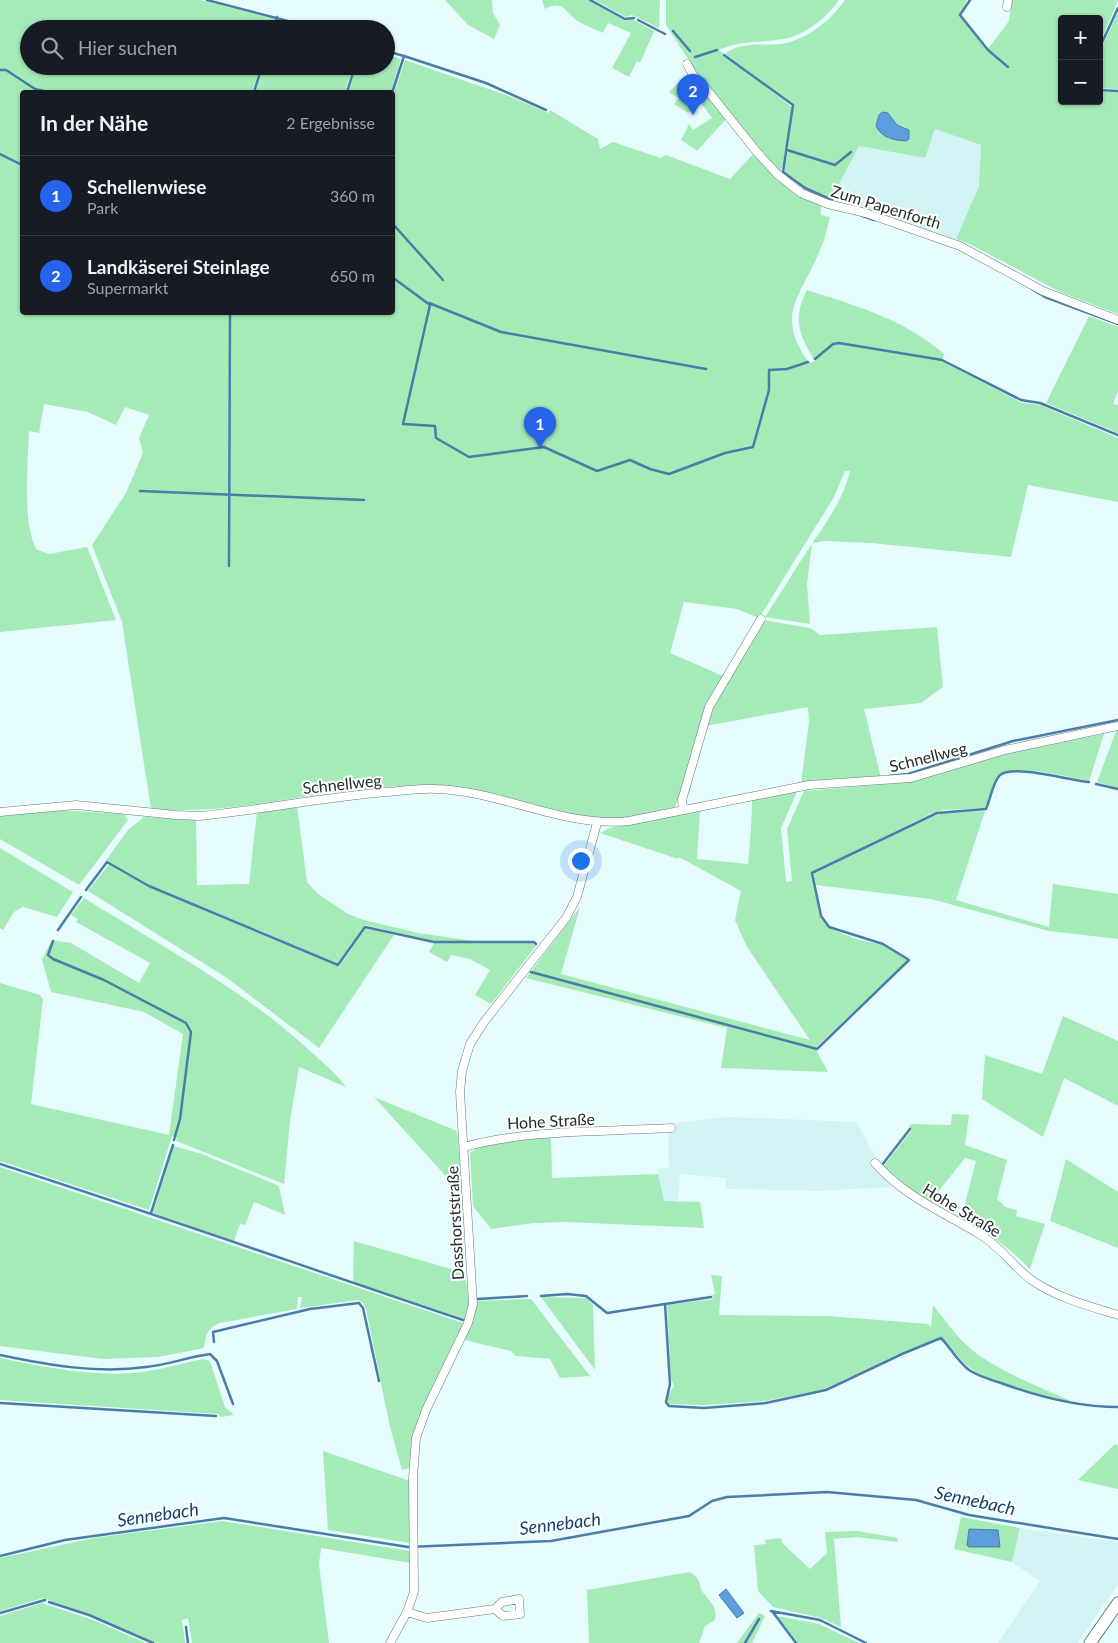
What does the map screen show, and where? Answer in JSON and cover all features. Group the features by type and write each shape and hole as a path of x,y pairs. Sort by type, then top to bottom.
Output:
{"main road":[{"path":"1090,1643 1118,1603"}],"street":[{"name":"Zum Papenforth","path":"687,64 693,75 756,151 777,174 801,193 836,207 866,213 960,246 1043,291 1118,320"},
{"path":"682,809 682,800 709,707 761,619"},
{"name":"Schnellweg","path":"0,812 76,805 199,816 347,795 434,789 488,796 597,823 629,821 809,785 911,778 1005,750 1118,726"},
{"name":"Dasshorststraße","path":"390,1643 407,1612 415,1583 413,1478 416,1438 426,1410 468,1323 473,1304 460,1092 462,1071 470,1044 484,1022 566,918 577,897 597,823"},
{"name":"Hohe Straße","path":"464,1147 492,1139 519,1136 671,1128"},
{"name":"Hohe Straße","path":"875,1163 893,1182 924,1204 983,1236 1032,1280 1058,1295 1118,1315"},
{"path":"407,1612 427,1618 495,1609"}],"shaded area":[{"path":"935,129 981,145 979,186 956,239 832,198 859,146 925,158"},
{"path":"727,1117 856,1122 877,1159 870,1162 892,1187 817,1191 726,1189 726,1178 680,1174 678,1202 664,1201 657,1169 669,1168 668,1124"},
{"path":"1020,1528 1118,1542 1118,1584 1078,1643 998,1643 1040,1581 1012,1562"}],"green space":[{"path":"0,0 200,0 275,19 20,20 20,75 258,75 253,90 20,90 20,315 395,315 395,90 405,60 514,98 548,113 550,110 598,139 600,149 613,142 661,158 666,155 730,179 754,153 821,205 821,215 830,217 823,242 794,306 792,318 793,331 809,363 815,361 801,335 799,327 800,309 807,290 861,308 913,331 944,354 942,361 1022,403 1040,405 1118,438 1118,502 1028,485 1011,557 871,543 825,541 812,543 834,510 843,491 850,471 845,471 834,497 759,618 737,609 684,602 670,653 723,676 675,807 625,818 586,817 543,808 478,790 434,785 355,790 211,809 151,809 122,622 92,545 126,493 143,453 139,438 149,415 125,407 116,425 88,412 44,404 39,433 29,431 27,508 36,549 49,554 87,547 116,620 0,632"},
{"path":"445,0 492,0 493,13 500,25 494,39 468,25"},
{"path":"542,0 588,0 626,21 632,19 654,31 640,63 637,61 629,77 612,68 631,33 608,23 603,33 580,23 560,6 545,9"},
{"path":"594,0 660,0 659,28 632,15 626,17"},
{"path":"666,0 839,0 815,25 799,34 783,39 735,45 719,50 793,108 781,173 695,74 693,67 666,25"},
{"path":"845,0 967,0 960,16 987,51 1009,69 1010,67 988,49 1009,21 1012,0 1118,0 1103,36 1103,15 1058,15 1058,105 1103,105 1103,92 1118,92 1118,314 1060,292 972,245 956,239 979,186 981,145 935,129 925,158 859,146 832,198 804,187 784,172 788,151 835,166 852,152 835,164 788,150 794,105 725,54 746,45 786,43 803,37 827,21","holes":["888,113 897,125 905,127 906,141 888,138 876,126 879,115"]},
{"path":"1118,12 1118,89 1103,88 1103,45"},
{"path":"395,57 401,59 392,90 349,90 353,75 395,75"},
{"path":"260,75 350,75 346,90 256,90"},
{"path":"683,78 691,78 726,119 697,151 681,140 689,124 693,130 712,118 701,103 688,113 674,104 678,98 669,92"},
{"path":"1089,316 1118,327 1118,391 1113,404 1118,405 1118,433 1046,403"},
{"path":"812,544 807,584 810,624 765,617 799,563"},
{"path":"763,620 810,628 820,635 937,627 943,687 921,703 864,709 881,778 801,783 809,722 808,707 706,726 712,708"},
{"path":"1118,730 1118,788 1097,782"},
{"path":"1104,734 1089,781 1028,770 1005,772 997,776 985,808 943,810 930,814 811,873 820,917 828,928 859,940 883,945 908,961 815,1048 828,1072 721,1068 727,1028 526,978 580,907 561,974 810,1040 747,947 735,920 741,891 679,857 678,859 600,833 610,828 700,810 697,859 748,864 752,800 797,792 781,828 786,882 792,881 787,829 804,791 911,782 1013,752"},
{"path":"297,806 307,882 318,894 348,914 364,920 418,933 473,941 435,941 365,925 339,964 150,885 106,860 128,830 144,817 196,820 197,885 249,884 257,812"},
{"path":"59,810 124,814 128,820 79,885 0,839 0,816"},
{"path":"985,811 956,900 1049,927 1053,884 1118,894 1118,939 1049,931 931,899 816,885 814,874 932,817 944,813"},
{"path":"0,848 73,892 57,917 23,907 14,912 3,930 0,928"},
{"path":"109,864 149,887 339,967 366,928 394,935 319,1048 227,978 88,891"},
{"path":"84,898 200,969 256,1007 308,1049 346,1087 299,1067 290,1121 284,1184 176,1141 177,1138 172,1136 149,1210 0,1161 0,983 40,995 43,999 31,1104 169,1135 183,1034 144,1012 51,992 42,959 52,940 71,943 139,983 150,963 76,922 78,919 71,915"},
{"path":"434,943 533,943 536,946 491,1004 475,995 490,970 470,959 451,955 447,962 429,952"},
{"path":"1063,1016 1118,1041 1118,1106 1064,1078 1043,1137 982,1099 985,1055 1042,1074"},
{"path":"374,1097 457,1131 463,1195"},
{"path":"952,1114 969,1115 965,1145 1007,1160 997,1199 1005,1207 1017,1210 1016,1216 1045,1224 1030,1269 997,1241 961,1219 976,1161 965,1158 929,1203 908,1190 883,1167 912,1130 909,1127 911,1124 951,1125"},
{"path":"551,1137 552,1178 658,1174 664,1201 700,1202 704,1228 567,1222 533,1223 491,1229 473,1206 470,1153 498,1141"},
{"path":"174,1146 202,1154 279,1186 285,1215 254,1202 245,1225 240,1224 234,1241 153,1213"},
{"path":"1066,1159 1118,1192 1118,1248 1050,1221"},
{"path":"0,1167 463,1323 437,1376 423,1411 412,1448 409,1468 402,1470 390,1427 366,1309 363,1303 358,1300 300,1308 302,1297 298,1297 297,1309 220,1323 212,1327 208,1332 204,1348 158,1357 103,1359 0,1346"},
{"path":"354,1241 465,1273 469,1303 465,1319 353,1282"},
{"path":"711,1275 722,1276 719,1315 829,1316 928,1324 931,1327 933,1305 960,1339 980,1356 1014,1375 1073,1402 1020,1390 981,1375 966,1365 941,1337 896,1355 822,1390 765,1401 705,1405 669,1404 667,1397 674,1386 671,1378 667,1305 713,1299 712,1295 715,1294"},
{"path":"541,1297 586,1298 593,1304 595,1370"},
{"path":"531,1299 590,1376 560,1378 550,1359 516,1356 511,1351 464,1340 474,1320 477,1301"},
{"path":"0,1358 53,1368 108,1374 143,1372 203,1359 210,1361 225,1407 234,1415 221,1417 218,1414 0,1400"},
{"path":"1115,1444 1118,1446 1118,1489 1078,1480"},
{"path":"323,1451 410,1481 410,1543 328,1530"},
{"path":"961,1517 1020,1528 1012,1562 954,1549"},
{"path":"222,1521 410,1551 411,1563 321,1548 319,1564 329,1643 192,1643 188,1618 182,1620 185,1643 156,1643 89,1614 43,1598 0,1611 0,1558 94,1538"},
{"path":"857,1531 898,1538 897,1542 857,1537 834,1539 841,1627 821,1618 773,1607 758,1591 754,1545 766,1544 765,1540 781,1538 782,1543 810,1569 827,1553 825,1532"},
{"path":"690,1572 699,1581 715,1612 715,1620 705,1626 699,1643 589,1643 587,1590"},
{"path":"42,1603 93,1620 146,1643 0,1643 0,1616"},
{"path":"759,1613 765,1616 752,1643 737,1643"},
{"path":"777,1616 819,1624 859,1643 798,1643"}],"water":[{"path":"882,112 888,113 897,125 909,130 909,139 906,141 888,138 878,130 876,126 879,115"},
{"path":"969,1529 998,1530 1000,1547 969,1547 967,1545"},
{"path":"726,1589 744,1613 737,1618 719,1595"}],"waterway":[{"path":"207,0 284,20"},
{"path":"590,0 625,19 634,18"},
{"path":"970,0 960,15 988,50 1008,67"},
{"path":"1103,40 1118,8"},
{"path":"638,20 665,34"},
{"path":"673,31 690,51"},
{"path":"695,57 717,50"},
{"path":"393,90 404,56 395,54"},
{"path":"724,55 793,105 783,172 805,188 832,200"},
{"path":"404,56 486,83 546,110"},
{"path":"0,70 6,70 39,90"},
{"path":"255,90 259,75"},
{"path":"348,90 352,75"},
{"path":"1103,90 1118,91"},
{"path":"787,150 835,165 851,152"},
{"path":"0,154 20,164"},
{"path":"860,215 874,220"},
{"path":"395,226 443,280"},
{"path":"395,279 430,305 403,424 435,426 436,438 469,457 544,447 597,471 630,460 650,469 669,474 725,453 753,447 769,390 769,370 787,369 808,362"},
{"path":"1032,289 1045,297 1118,324"},
{"path":"429,303 501,332 706,369"},
{"path":"229,566 230,315"},
{"path":"815,359 833,344 839,343 942,360 1021,400 1040,403 1118,435"},
{"path":"140,491 364,500"},
{"path":"889,776 908,774 1013,741 1118,720"},
{"path":"531,972 817,1049 909,960 883,944 829,927 821,916 812,873 937,813 986,809 997,779 1006,772 1028,772 1089,782"},
{"path":"1096,784 1118,789"},
{"path":"86,890 107,862 149,886 338,965 365,927 434,942 534,942 536,944"},
{"path":"58,930 81,897"},
{"path":"53,941 48,955 53,959 104,980 186,1023 191,1032 180,1119 174,1140"},
{"path":"882,1165 910,1129"},
{"path":"151,1213 173,1145"},
{"path":"0,1164 463,1320"},
{"path":"541,1296 567,1294 586,1296 607,1313 665,1304 670,1384 666,1402 669,1406 704,1408 766,1403 826,1390 941,1338 965,1366 985,1378 1058,1400 1103,1407 1118,1407"},
{"path":"478,1299 527,1296"},
{"path":"665,1304 711,1297"},
{"path":"214,1342 213,1332 310,1309 359,1303 363,1308 379,1381"},
{"path":"0,1355 54,1365 91,1369 128,1369 154,1366 210,1354 217,1361 233,1404"},
{"path":"0,1403 216,1416"},
{"name":"Sennebach","path":"0,1556 65,1540 224,1518 408,1547 551,1541 689,1516 712,1501 727,1497 827,1492 916,1500 969,1515 1118,1539"},
{"path":"0,1613 45,1600"},
{"path":"49,1602 89,1615 153,1643"},
{"path":"771,1611 820,1620 866,1643"},
{"path":"772,1611 796,1643"},
{"path":"745,1643 759,1619"},
{"path":"186,1627 188,1643"}],"place":[{"name":"Landkäserei Steinlage","path":"693,115"},
{"name":"Schellenwiese","path":"540,448"}]}
